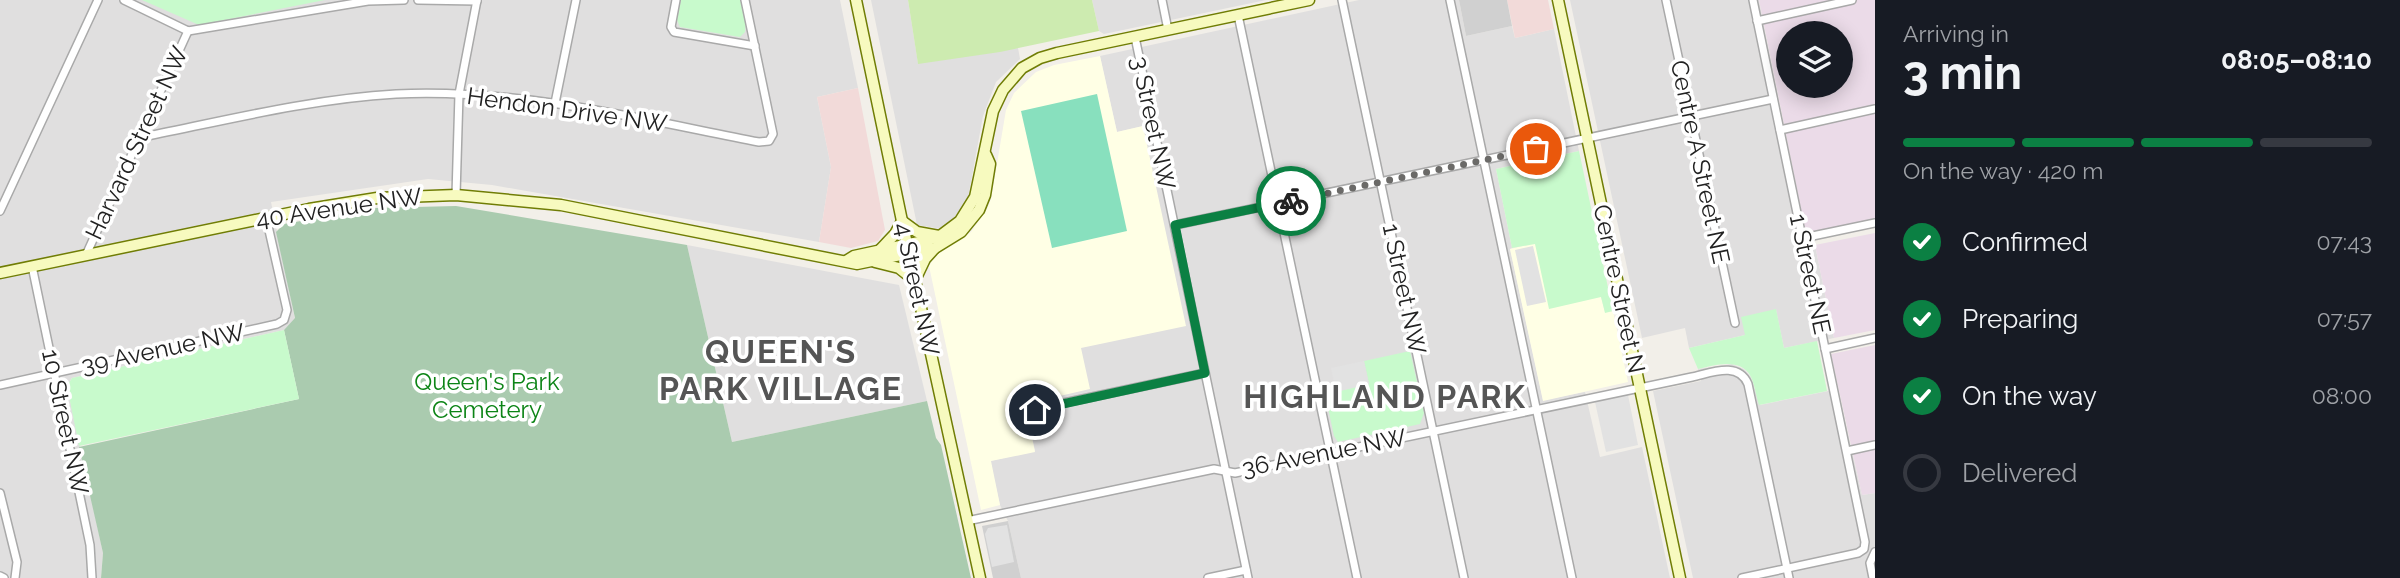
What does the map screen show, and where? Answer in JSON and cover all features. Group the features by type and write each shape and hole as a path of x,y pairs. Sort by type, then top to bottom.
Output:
{"street":[{"path":"0,211 98,0"},
{"path":"124,0 188,31 358,2 404,0"},
{"path":"418,0 477,1 459,94 456,195"},
{"path":"555,103 576,0"},
{"path":"676,0 671,27 674,32 755,46"},
{"name":"Hendon Drive NW","path":"138,138 290,107 396,94 459,94 555,103 760,142 768,141 773,134 745,0"},
{"name":"4 Street NW","path":"856,0 980,578"},
{"path":"1162,0 1168,30"},
{"name":"40 Avenue NW","path":"0,273 266,217 377,198 456,195 561,205 857,264 940,236 960,221 972,205 977,189 996,104 1008,82 1023,68 1048,55 1309,0"},
{"name":"1 Street NW","path":"1342,0 1464,578"},
{"path":"1450,0 1572,578"},
{"name":"Centre Street N","path":"1558,0 1680,578"},
{"name":"Centre A Street NE","path":"1666,0 1735,323"},
{"name":"1 Street NE","path":"1753,0 1865,542 1864,549 1858,553 1787,568"},
{"path":"1757,21 1852,0"},
{"path":"1238,15 1357,578"},
{"name":"Harvard Street NW","path":"86,255 188,31"},
{"name":"3 Street NW","path":"1135,37 1247,574"},
{"path":"1175,225 1773,99"},
{"path":"1780,130 1875,109"},
{"name":"40 Avenue NW","path":"846,261 854,256 878,251 935,248 961,232 979,210 985,195 990,164 986,155"},
{"name":"39 Avenue NW","path":"0,384 277,324 284,320 287,310 266,217"},
{"path":"878,251 895,234 902,221 917,232 940,236"},
{"path":"1803,238 1875,223"},
{"path":"871,261 899,268 915,281 925,259 935,248"},
{"name":"10 Street NW","path":"32,266 90,545 92,578"},
{"path":"1825,349 1875,338"},
{"name":"36 Avenue NW","path":"967,521 1214,469 1235,473 1726,370 1741,373 1748,384 1787,568"},
{"path":"1031,410 1205,373"},
{"path":"1847,451 1875,445"},
{"path":"0,494 17,562 15,578"},
{"path":"1873,578 1870,563 1874,553"},
{"path":"1742,578 1787,568 1789,578"},
{"path":"1208,578 1247,574"}],"shaded area":[{"path":"0,0 840,0 858,88 817,97 831,167 819,242 492,185 428,179 271,202 295,319 284,330 72,378 67,386 103,553 101,578 0,578"},
{"path":"871,0 908,0 918,63 1018,48 1020,59 996,82 983,116 968,198 942,229 917,225"},
{"path":"1092,0 1266,0 1104,34 1099,31"},
{"path":"1359,0 1459,0 1466,36 1512,26 1515,38 1554,29 1579,151 1496,169 1512,248 1510,249 1543,400 1585,392 1600,457 1642,447 1670,578 1021,578 990,461 1035,451 1025,404 1081,348 1143,126 1117,132 1100,56"},
{"path":"1459,0 1507,0 1512,26 1466,36"},
{"path":"1507,0 1548,0 1554,29 1515,38"},
{"path":"1570,0 1759,0 1776,98 1778,98 1805,234 1815,245 1834,338 1784,348 1776,310 1745,335 1689,348 1685,328 1642,338"},
{"path":"1759,0 1875,0 1875,220 1806,234 1779,98 1853,98 1853,21 1776,21 1776,85"},
{"path":"1100,56 1117,132 1143,126 1186,326 1081,348 1090,389 1025,404 1035,452 991,461 1000,505 981,510 929,266 936,255 971,232 987,209 1006,110 1014,93 1036,72 1054,65"},
{"path":"858,88 885,230 878,241 851,248 819,242 831,167 817,97"},
{"path":"1875,233 1875,330 1834,338 1815,245"},
{"path":"1535,243 1601,297 1605,312 1613,311 1628,382 1543,401 1510,249"},
{"name":"QUEEN'S PARK VILLAGE","path":"687,245 899,285 927,401 732,442"},
{"path":"1533,246 1546,302 1527,306 1515,250"},
{"path":"1875,345 1875,493 1862,495 1831,354"},
{"path":"1364,361 1369,384 1336,392 1331,368"},
{"path":"1732,364 1744,369 1751,377 1760,405 1838,389 1862,495 1875,493 1875,578 1693,578 1653,391 1701,381 1698,369"},
{"path":"1628,395 1638,445 1606,452 1595,402"},
{"path":"1008,521 1021,578 993,578 982,526"},
{"path":"1007,525 1014,562 992,567 985,534 988,528"}],"green space":[{"path":"142,0 325,0 199,25"},
{"path":"681,0 742,0 745,32 740,37 680,27 677,20"},
{"path":"908,0 1092,0 1099,31 1000,52 918,64"},
{"path":"1097,94 1127,231 1052,248 1021,111"},
{"path":"1579,151 1613,311 1605,313 1601,297 1549,309 1535,244 1512,248 1496,169"},
{"name":"Queen's Park Cemetery","path":"456,206 687,245 732,442 927,401 936,438 941,445 971,578 101,578 103,553 79,447 299,399 284,330 295,318 276,232 284,224 374,208"},
{"path":"1776,309 1784,348 1817,341 1827,391 1759,405 1751,377 1741,367 1727,364 1698,369 1689,348 1745,335 1741,317"},
{"path":"284,330 299,399 79,446 67,386 72,378"},
{"path":"1410,351 1424,413 1420,424 1338,442 1334,436 1325,394 1369,384 1364,361"}],"way so far":[{"path":"1291,201 1536,149"}],"district":[{"name":"QUEEN'S PARK VILLAGE","path":"781,370"},
{"name":"HIGHLAND PARK","path":"1385,397"}],"route":[{"path":"1035,410 1205,373 1175,225 1291,201"}]}
